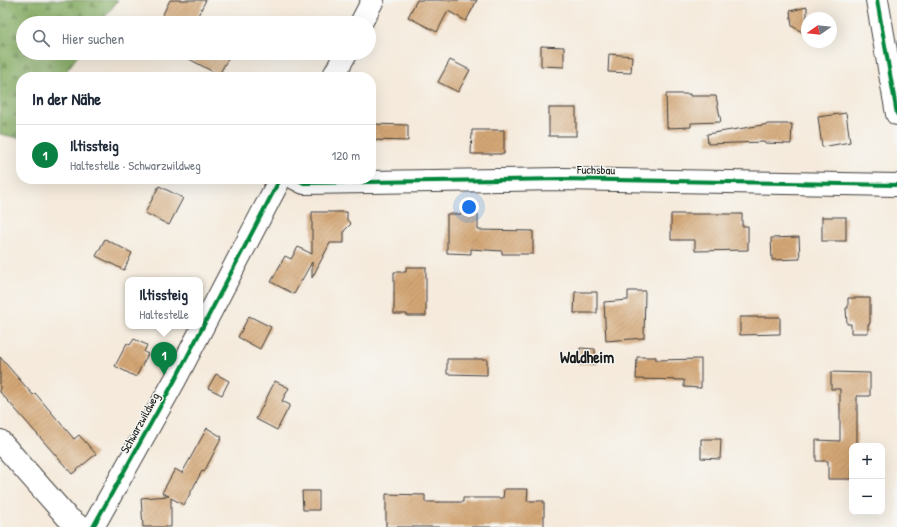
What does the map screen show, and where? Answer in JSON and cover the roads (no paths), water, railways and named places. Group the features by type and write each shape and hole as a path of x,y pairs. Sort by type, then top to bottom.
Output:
{"street":[{"path":"366,16 374,0"},
{"path":"877,0 897,114"},
{"path":"336,72 342,60"},
{"name":"Fuchsbau","path":"376,182 561,180 897,185"},
{"name":"Schwarzwildweg","path":"203,326 277,184"},
{"name":"Schwarzwildweg","path":"93,527 202,329"},
{"path":"0,441 66,517 80,527"}],"place":[{"name":"Iltissteig","path":"164,375"}],"district":[{"name":"Waldheim","path":"587,357"}]}
